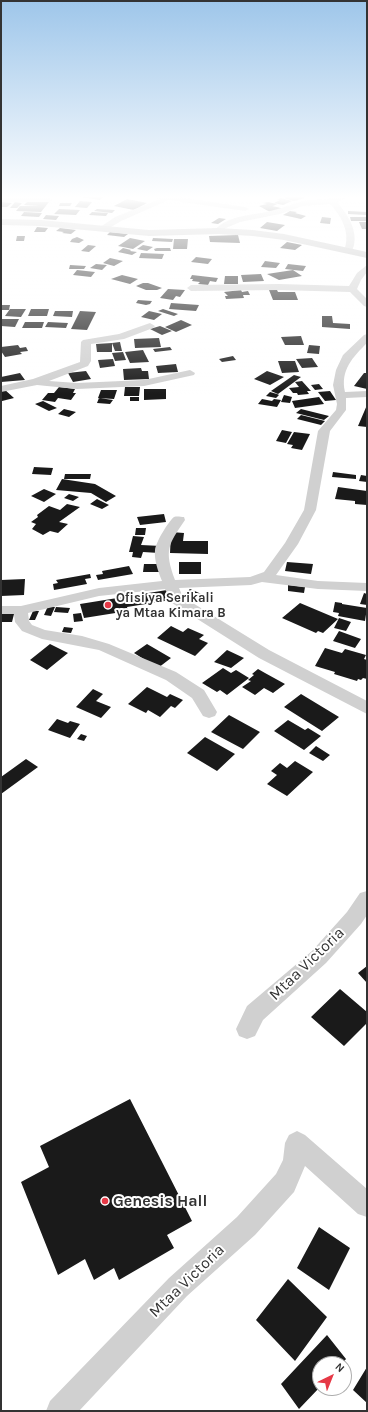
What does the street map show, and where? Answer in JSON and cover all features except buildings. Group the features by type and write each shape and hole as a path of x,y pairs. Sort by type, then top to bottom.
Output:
{"street":[{"path":"367,268 355,281 353,289 356,294 367,304"},
{"path":"191,288 279,287 353,289"},
{"path":"1,389 36,382 84,364 86,361 86,342 121,337 150,326"},
{"path":"1,610 20,610 99,592 160,586 251,581 269,575 291,544 310,510 324,431 341,410 342,404 338,385 344,363 347,357 367,337"},
{"path":"36,382 77,386 144,383 190,373"},
{"path":"340,395 367,394"},
{"path":"179,520 167,538 162,550 170,586 177,600 264,654 367,708"},
{"path":"263,578 318,584 367,587"},
{"path":"20,610 22,622 27,628 42,634 82,641 104,647 170,676 198,694 209,712"},
{"name":"Mtaa Victoria","path":"247,1029 255,1013 319,957 354,918 367,899"},
{"name":"Mtaa Victoria","path":"60,1411 178,1287 246,1226 285,1183 296,1161 297,1143 367,1205"}],"place":[{"name":"Ofisi ya Serikali ya Mtaa Kimara B","path":"108,605"},
{"name":"Genesis Hall","path":"105,1201"}]}
